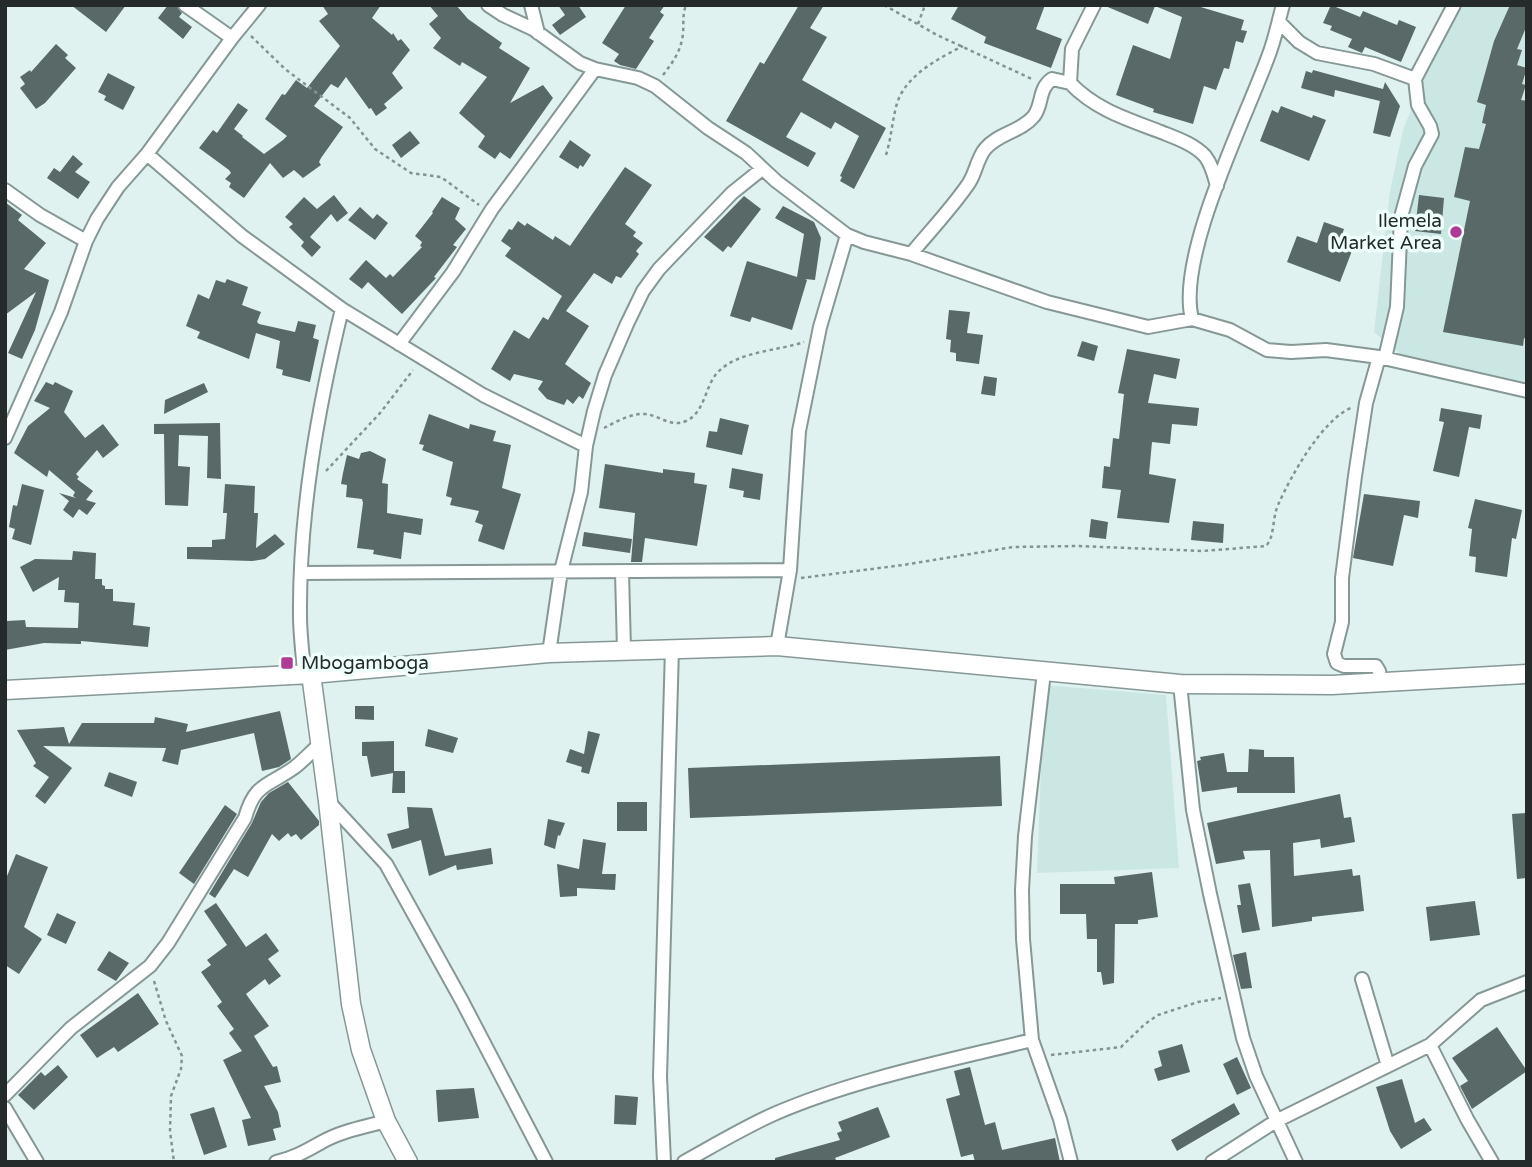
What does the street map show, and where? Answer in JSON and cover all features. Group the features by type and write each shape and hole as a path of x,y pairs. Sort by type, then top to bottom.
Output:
{"main road":[{"path":"5,690 308,674 549,653 777,646 1180,684 1332,685 1527,674"},
{"path":"308,674 328,801 351,1004 361,1050 386,1121 408,1162"}],"street":[{"path":"185,5 232,38"},
{"path":"5,438 61,312 86,241 97,219 118,187 147,154 259,5"},
{"path":"488,5 538,33 580,63 638,78 655,86 708,128 746,153 762,169 847,235 864,242 911,254 1047,302 1148,327 1192,319 1230,330 1267,349 1291,352 1326,350 1382,358 1527,391"},
{"path":"531,5 538,33"},
{"path":"1070,83 1072,49 1094,5"},
{"path":"1192,319 1188,304 1189,285 1199,240 1217,186 1269,56 1283,5"},
{"path":"1381,682 1376,666 1344,666 1337,663 1334,654 1342,622 1342,578 1366,403 1397,307 1401,217 1415,166 1432,134 1418,105 1415,79 1454,5"},
{"path":"1279,22 1299,42 1317,53 1374,64 1415,79"},
{"path":"399,344 453,272 492,209 595,69"},
{"path":"911,254 967,187 985,149 1036,114 1045,84 1052,79 1070,83 1089,102 1182,140 1203,154 1213,168 1217,186"},
{"path":"147,154 242,236 342,309 483,395 587,440"},
{"path":"549,653 561,571 581,492 587,440 606,375 643,291 674,253 732,193 762,169"},
{"path":"5,190 40,215 86,241"},
{"path":"777,646 789,575 799,431 832,279 841,260 847,235"},
{"path":"308,674 300,618 301,573 320,407 342,309"},
{"path":"301,573 561,571 789,575"},
{"path":"622,572 624,650"},
{"path":"664,1162 660,1077 672,648"},
{"path":"1044,672 1021,890 1032,1040 1060,1119 1071,1162"},
{"path":"1180,684 1187,774 1193,810 1243,1038 1256,1076 1296,1162"},
{"path":"5,1095 71,1028 150,966 245,818 250,801 269,781 293,768 320,744"},
{"path":"328,801 386,864 462,1001 546,1162"},
{"path":"1362,979 1388,1066"},
{"path":"1212,1162 1276,1121 1430,1045 1480,1000 1527,982"},
{"path":"684,1162 774,1114 827,1095 918,1068 1032,1040"},
{"path":"1430,1045 1492,1162"},
{"path":"5,1108 37,1162"},
{"path":"276,1162 295,1157 339,1135 386,1121"}],"path":[{"path":"655,86 679,52 683,32 682,16 686,5"},
{"path":"884,5 1045,84"},
{"path":"918,24 925,5"},
{"path":"242,26 285,69 350,118 375,149 411,173 441,177 451,182 472,202 492,209"},
{"path":"886,155 896,104 902,92 911,80 963,46"},
{"path":"587,440 636,414 647,414 669,422 688,421 695,415 718,371 737,360 803,343 819,333"},
{"path":"309,488 381,412 423,358"},
{"path":"789,575 903,565 1013,547 1077,546 1203,551 1266,546 1272,540 1273,521 1278,506 1319,436 1340,415 1366,403"},
{"path":"150,966 166,1021 183,1056 171,1096 170,1131 174,1162"},
{"path":"1038,1059 1053,1054 1121,1047 1158,1015 1198,1002 1233,996"}],"shaded area":[{"name":"Ilemela Market Area","path":"1460,5 1527,5 1527,399 1399,353 1374,332 1390,191 1403,130 1423,80"},
{"path":"1044,685 1166,695 1179,868 1037,873"}],"building":[{"path":"71,5 126,5 106,32"},
{"path":"168,5 177,6 182,13 179,17 192,27 183,39 158,18"},
{"path":"322,5 381,5 372,18 392,35 393,33 398,41 401,39 410,50 392,73 403,88 384,104 387,108 376,116 346,77 338,88 331,84 314,106 343,127 321,158 321,165 303,178 294,170 283,178 270,163 244,198 229,187 231,183 225,179 231,173 229,170 199,148 213,130 217,133 238,103 248,110 234,129 264,154 287,136 265,119 282,94 285,95 296,80 307,88 340,46 319,21 328,14"},
{"path":"429,5 456,5 468,19 502,43 499,48 530,68 510,103 543,85 553,98 510,159 500,152 495,159 478,147 485,136 459,113 487,77 462,62 460,66 433,48 441,38 429,24 438,16"},
{"path":"558,5 578,5 586,17 560,35 552,25 565,15"},
{"path":"626,5 665,5 660,12 664,15 649,38 654,41 636,69 614,61 619,54 602,43"},
{"path":"799,5 824,5 810,28 827,37 802,80 886,128 854,189 840,181 840,176 859,136 835,122 831,129 801,112 786,137 816,153 808,167 726,121 760,62 764,64"},
{"path":"959,5 1045,5 1036,29 1062,39 1051,68 984,43 986,37 951,19"},
{"path":"1103,5 1194,5 1244,20 1241,30 1247,31 1243,43 1236,41 1229,69 1224,68 1216,90 1204,86 1193,124 1153,112 1154,109 1116,95 1133,45 1170,59 1182,17 1155,6 1148,24"},
{"path":"1331,5 1360,17 1363,11 1397,25 1399,20 1416,27 1401,62 1365,47 1362,53 1348,47 1352,39 1330,30 1332,26 1323,23"},
{"path":"1510,5 1527,5 1527,25 1517,49 1522,50 1517,65 1527,68 1522,84 1526,85 1521,100 1527,101 1527,339 1524,338 1523,346 1443,332 1470,201 1454,197 1465,147 1479,149 1486,124 1482,123 1486,105 1477,102 1494,41"},
{"path":"56,44 68,55 65,58 76,68 45,103 36,109 20,88 25,84 20,77 30,70 31,72"},
{"path":"1313,70 1383,89 1385,82 1400,106 1390,137 1373,133 1380,101 1335,90 1334,97 1301,88 1306,71 1312,73"},
{"path":"108,73 135,87 123,110 104,100 106,96 98,92"},
{"path":"1281,106 1312,118 1313,115 1326,120 1309,161 1260,141 1272,110 1278,113"},
{"path":"410,131 420,143 401,158 392,145"},
{"path":"570,140 591,155 583,167 580,165 578,169 559,157"},
{"path":"73,155 83,164 75,172 90,182 78,199 47,178 54,168 60,172"},
{"path":"625,167 652,185 625,224 636,232 633,236 643,243 636,251 639,254 621,278 616,276 612,284 594,273 566,311 589,326 565,364 591,383 583,399 579,396 573,404 567,399 564,405 547,399 538,389 543,381 514,374 510,381 491,369 514,330 529,339 543,317 548,320 562,296 505,256 511,248 501,241 518,221 525,226 527,223 553,240 555,236 570,246"},
{"path":"334,195 348,213 337,222 331,214 310,237 321,247 312,257 301,246 304,242 289,227 293,224 285,217 304,197 317,209"},
{"path":"1419,195 1444,198 1441,234 1415,231"},
{"path":"744,196 761,209 731,248 728,246 723,252 704,237"},
{"path":"442,197 460,208 455,219 466,229 453,245 457,247 434,277 436,278 402,314 368,282 362,289 349,279 366,260 386,278 390,274 393,277 422,247 422,242 415,236"},
{"path":"5,202 22,215 18,220 46,243 24,269 49,280 35,330 22,359 8,353 36,292 5,315"},
{"path":"783,206 814,222 821,238 815,280 805,279 807,280 792,330 752,317 750,322 730,316 747,261 797,277 804,234 775,218"},
{"path":"360,207 373,219 377,214 388,223 375,240 348,220"},
{"path":"1324,222 1344,229 1341,238 1355,243 1340,282 1287,262 1297,236 1317,243"},
{"path":"227,279 248,287 242,305 261,312 257,322 259,324 295,332 298,321 316,325 313,338 319,340 310,382 282,375 283,370 276,368 280,341 256,333 249,359 197,338 200,332 186,326 198,294 209,299 216,280 225,283"},
{"path":"949,310 970,312 967,333 983,335 979,364 956,361 956,353 950,352 951,340 946,339"},
{"path":"1082,341 1098,346 1094,361 1077,356"},
{"path":"1127,349 1180,359 1176,379 1154,374 1148,403 1199,408 1197,426 1172,424 1170,444 1152,442 1149,474 1176,479 1169,523 1117,518 1121,490 1102,488 1104,466 1110,467 1113,438 1119,439 1124,394 1118,393"},
{"path":"984,376 997,378 995,396 981,394"},
{"path":"46,382 53,385 55,382 73,391 64,412 85,438 103,424 119,445 103,458 97,450 76,474 79,477 77,479 93,491 86,500 96,503 87,515 79,509 73,518 63,510 69,501 59,493 76,498 73,496 75,492 49,470 47,477 14,453 28,426 50,408 34,401"},
{"path":"204,383 208,392 164,414 165,400"},
{"path":"1441,408 1482,415 1480,429 1469,427 1459,477 1433,471 1444,422 1439,421"},
{"path":"429,414 469,429 470,424 496,431 493,441 511,445 502,488 521,494 504,550 478,541 483,525 475,522 479,511 450,505 452,498 446,496 453,462 422,450 424,445 419,444"},
{"path":"720,418 749,425 742,455 706,447 709,431 717,432"},
{"path":"220,423 221,479 207,478 208,436 179,435 178,466 190,467 188,506 165,505 164,434 154,434 154,424"},
{"path":"370,451 386,459 382,483 388,484 387,513 423,519 421,535 404,532 401,559 373,554 374,550 357,548 362,499 346,497 347,485 341,484 347,455 359,459 361,453"},
{"path":"605,464 663,473 663,469 695,473 694,483 707,485 697,546 645,538 642,562 631,562 635,513 599,508"},
{"path":"732,468 763,474 760,500 743,497 744,491 729,488"},
{"path":"22,484 44,490 31,545 12,539 15,529 9,527 13,505 17,506"},
{"path":"225,484 255,486 254,513 258,513 256,548 275,534 285,544 265,559 187,559 187,547 212,547 212,540 225,539"},
{"path":"1364,494 1420,501 1418,518 1404,515 1393,566 1353,558"},
{"path":"1475,499 1522,510 1516,539 1512,538 1507,577 1475,572 1476,557 1469,556 1472,529 1468,528"},
{"path":"1091,519 1108,522 1106,539 1089,537"},
{"path":"1193,521 1224,524 1223,543 1191,540"},
{"path":"584,532 632,539 630,553 582,546"},
{"path":"73,551 96,553 95,579 102,579 105,589 113,589 113,601 135,603 133,625 150,627 148,647 81,641 81,644 44,643 5,650 7,621 25,620 26,627 78,628 79,603 64,602 65,590 58,590 59,577 33,592 20,567 35,559 72,560"},
{"path":"355,706 374,706 374,720 355,719"},
{"path":"280,711 291,759 279,767 262,771 254,733 181,750 178,765 162,761 166,748 43,746 72,768 45,804 35,796 49,777 33,766 36,763 17,730 64,727 69,744 82,723 154,723 155,717 188,724 186,732"},
{"path":"428,729 458,738 453,753 425,746"},
{"path":"588,731 600,734 589,774 581,772 582,767 566,762 570,749 584,754"},
{"path":"394,741 394,771 405,771 405,793 392,793 393,773 371,777 367,756 362,756 362,742"},
{"path":"1249,749 1264,750 1264,757 1294,757 1295,793 1237,793 1237,787 1202,792 1197,761 1201,760 1200,757 1224,753 1227,772 1248,772"},
{"path":"1000,756 1002,806 690,818 688,768"},
{"path":"109,772 137,782 132,797 104,786"},
{"path":"288,782 319,821 319,825 301,840 296,834 291,837 288,833 279,841 272,834 248,877 234,869 215,898 209,894 252,823 261,802 269,793"},
{"path":"1340,794 1344,818 1351,817 1355,842 1321,848 1320,839 1293,843 1294,876 1352,869 1353,876 1360,875 1364,911 1312,917 1312,921 1272,927 1270,850 1243,851 1245,859 1216,864 1207,823"},
{"path":"617,802 647,802 647,831 617,831"},
{"path":"225,805 237,814 194,884 179,873"},
{"path":"407,807 432,808 445,856 491,848 493,864 457,870 456,865 429,876 421,840 392,849 387,834 409,828"},
{"path":"1527,813 1527,878 1517,879 1512,814"},
{"path":"548,819 565,823 560,836 558,835 555,849 544,845"},
{"path":"583,839 606,843 602,874 616,874 615,890 577,888 577,896 560,897 557,864 579,869"},
{"path":"16,854 48,867 24,927 42,939 19,974 5,965 5,881"},
{"path":"1152,872 1158,917 1138,920 1138,924 1115,924 1114,983 1103,985 1101,972 1097,972 1097,939 1087,939 1086,914 1060,914 1060,884 1115,884 1114,877"},
{"path":"1250,883 1260,930 1242,933 1237,905 1241,905 1238,885"},
{"path":"1475,901 1480,935 1430,941 1426,907"},
{"path":"216,903 246,947 266,933 279,951 268,959 281,976 269,985 265,979 246,994 269,1026 254,1036 273,1067 277,1066 281,1082 264,1086 278,1112 281,1127 273,1129 276,1140 248,1146 242,1120 251,1118 223,1060 242,1051 229,1033 234,1029 217,1006 222,1002 201,972 211,965 207,960 227,945 204,911"},
{"path":"57,913 76,922 66,944 47,935"},
{"path":"109,951 129,963 116,981 97,970"},
{"path":"1246,952 1252,988 1241,989 1233,955"},
{"path":"138,993 159,1024 118,1052 114,1047 97,1058 80,1035"},
{"path":"1497,1027 1527,1071 1472,1109 1460,1086 1468,1081 1452,1058"},
{"path":"1182,1044 1190,1072 1158,1081 1154,1069 1162,1066 1158,1051"},
{"path":"1237,1057 1251,1088 1237,1095 1223,1064"},
{"path":"58,1065 68,1077 34,1110 18,1095 41,1072 45,1076"},
{"path":"970,1067 985,1125 995,1122 1002,1150 1055,1138 1060,1162 975,1162 973,1154 961,1157 946,1099 960,1095 954,1071"},
{"path":"1402,1079 1415,1123 1424,1118 1432,1130 1401,1149 1390,1131 1376,1087"},
{"path":"474,1088 479,1118 438,1122 436,1090"},
{"path":"615,1095 638,1097 636,1125 614,1124"},
{"path":"1234,1103 1240,1114 1177,1151 1171,1140"},
{"path":"214,1107 227,1147 204,1155 190,1114"},
{"path":"878,1107 890,1137 835,1158 837,1162 775,1162 775,1158 840,1140 837,1133 842,1131 838,1122"}],"place":[{"name":"Ilemela Market Area","path":"1456,232"},
{"name":"Mbogamboga","path":"287,663"}]}
